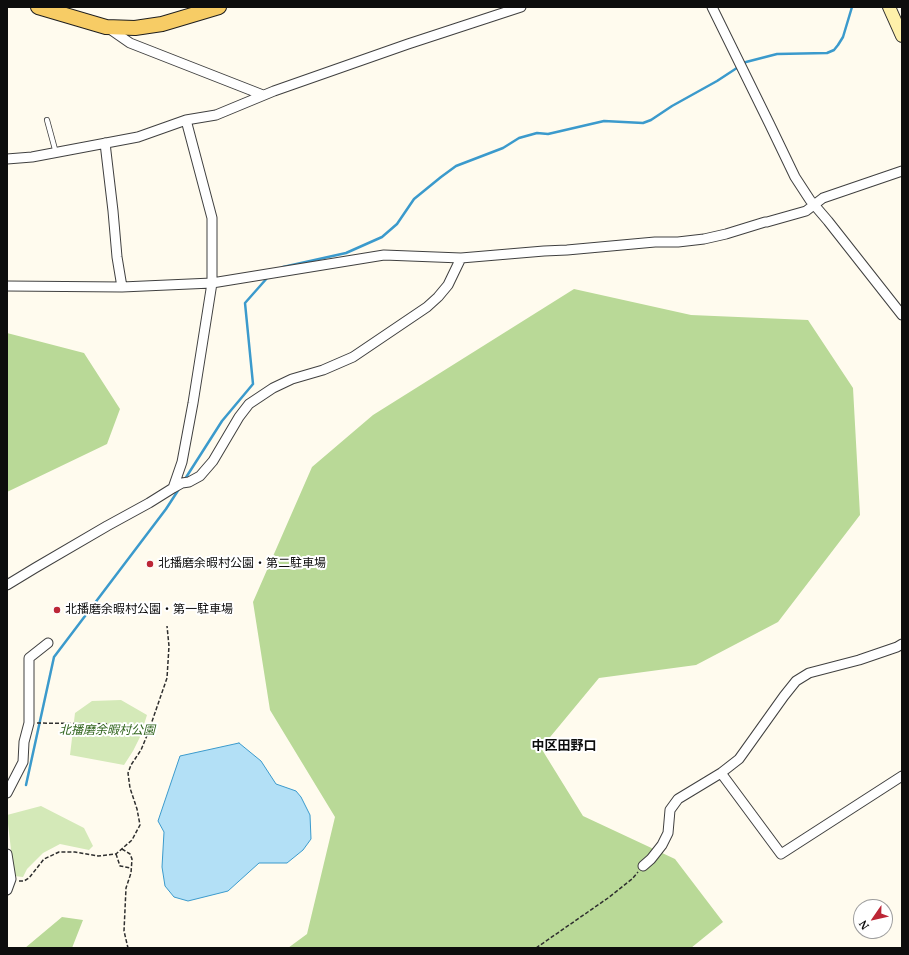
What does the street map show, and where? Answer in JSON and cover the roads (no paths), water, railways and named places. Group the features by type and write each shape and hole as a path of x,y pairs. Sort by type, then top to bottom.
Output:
{"main road":[{"path":"38,7 106,27 135,28 162,24 219,7"}],"street":[{"path":"7,159 32,157 138,137 186,120 216,115 264,95 408,44 521,7"},
{"path":"712,7 795,178 902,315"},
{"path":"889,7 902,36"},
{"path":"106,27 130,43 264,95"},
{"path":"173,488 182,462 212,283 212,218 186,120"},
{"path":"105,143 117,257 122,287"},
{"path":"7,286 122,287 212,283 384,256 461,258 704,239 806,211 823,198 902,171"},
{"path":"7,585 107,526 150,503 173,488 200,476 213,462 249,404 272,388 292,379 323,370 353,357 427,307 448,285 461,258"},
{"path":"7,793 22,762 24,742 29,723 29,658 48,643"},
{"path":"643,866 651,859 662,845 668,832 670,810 678,799 721,773 739,759 796,680 809,673 859,660 897,648 902,644"},
{"path":"721,773 781,854 902,776"},
{"path":"7,854 11,880 7,890"}],"lane":[{"path":"47,120 56,152"}],"water":[{"path":"239,743 261,761 276,784 296,791 301,797 310,815 311,839 303,850 287,863 259,863 228,891 188,901 174,897 165,886 162,867 164,832 158,821 180,756"}],"waterway":[{"path":"283,267 346,253 382,237 397,224 414,199 456,166 503,148 519,138 537,133 548,134 604,121 643,123 651,120 672,106 717,81 746,62 777,54 827,53 834,50 843,37 852,7"},
{"path":"185,479 222,421 253,384 245,303 268,277"},
{"path":"26,785 54,657 166,509 179,489"}],"place":[{"name":"北播磨余暇村公園・第二駐車場","path":"150,564"},
{"name":"北播磨余暇村公園・第一駐車場","path":"57,610"}],"district":[{"name":"中区田野口","path":"564,746"}],"park label":[{"name":"北播磨余暇村公園","path":"107,731"}]}
